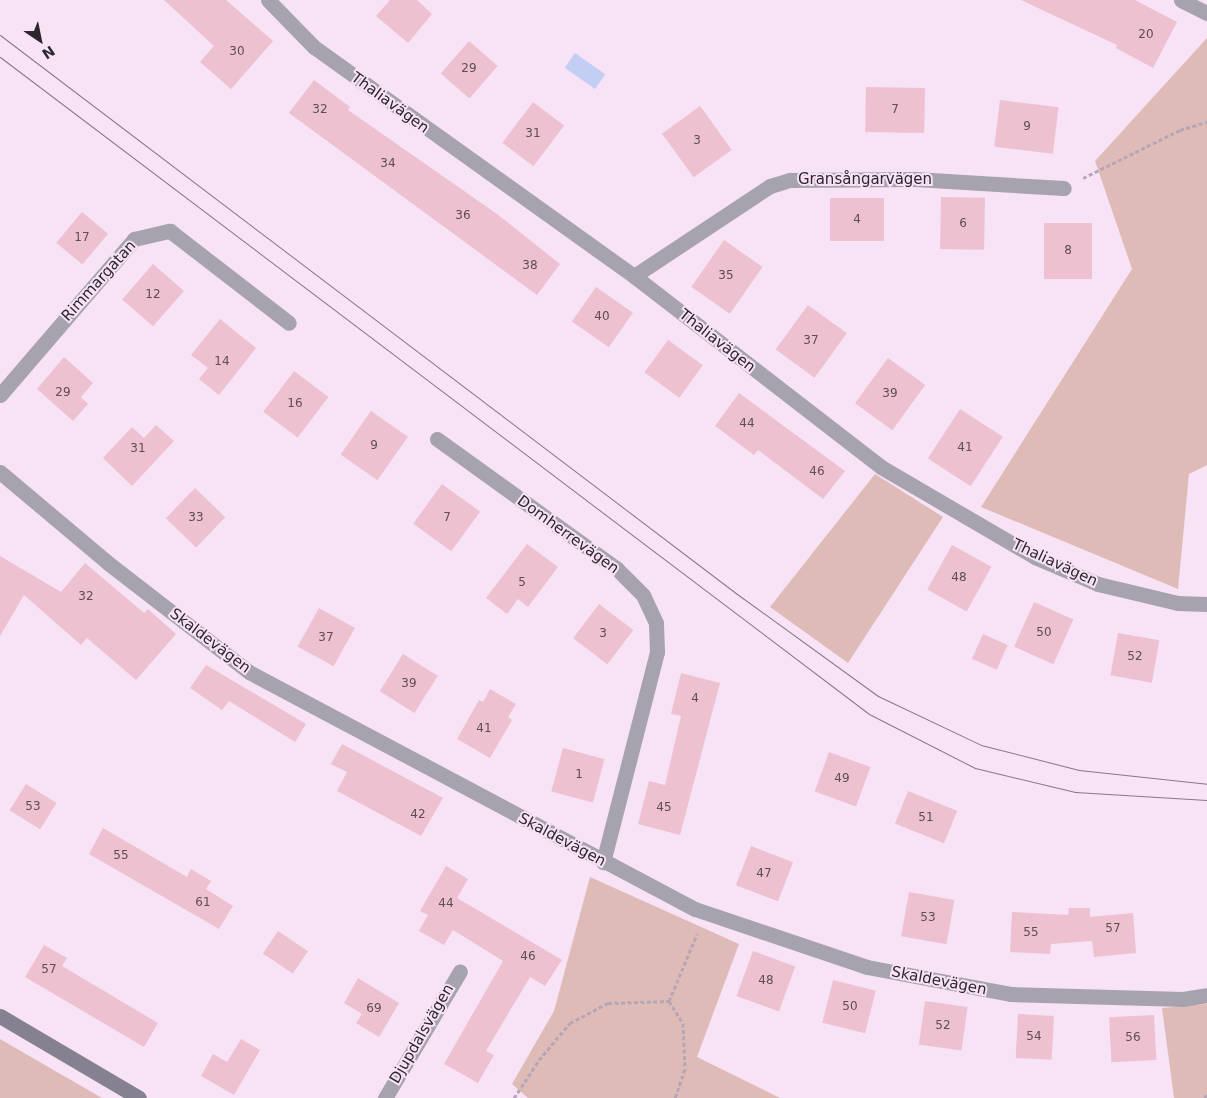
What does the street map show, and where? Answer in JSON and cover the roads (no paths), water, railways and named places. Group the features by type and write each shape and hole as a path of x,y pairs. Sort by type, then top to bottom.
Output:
{"street":[{"name":"Thaliavägen","path":"268,0 314,47 380,97 634,276 861,453 1027,552 1098,584 1178,603 1207,604"},
{"path":"1181,0 1207,13"},
{"name":"Gransångarvägen","path":"634,276 770,186 790,180 915,179 1064,188"},
{"name":"Rimmargatan","path":"0,395 134,239 170,231 289,323"},
{"name":"Domherrevägen","path":"437,439 616,568 643,595 656,622 657,652 603,862"},
{"name":"Skaldevägen","path":"0,472 108,563 250,672 603,862 705,913 867,967 1011,994 1183,999 1207,994"},
{"name":"Djupdalsvägen","path":"385,1098 460,971"},
{"path":"0,1016 139,1098"}],"water":[{"path":"575,53 605,74 595,89 565,68"}],"tram line":[{"path":"0,35 737,594 878,696 981,745 1079,770 1207,784"},
{"path":"0,57 869,714 975,768 1075,792 1207,800"}]}
